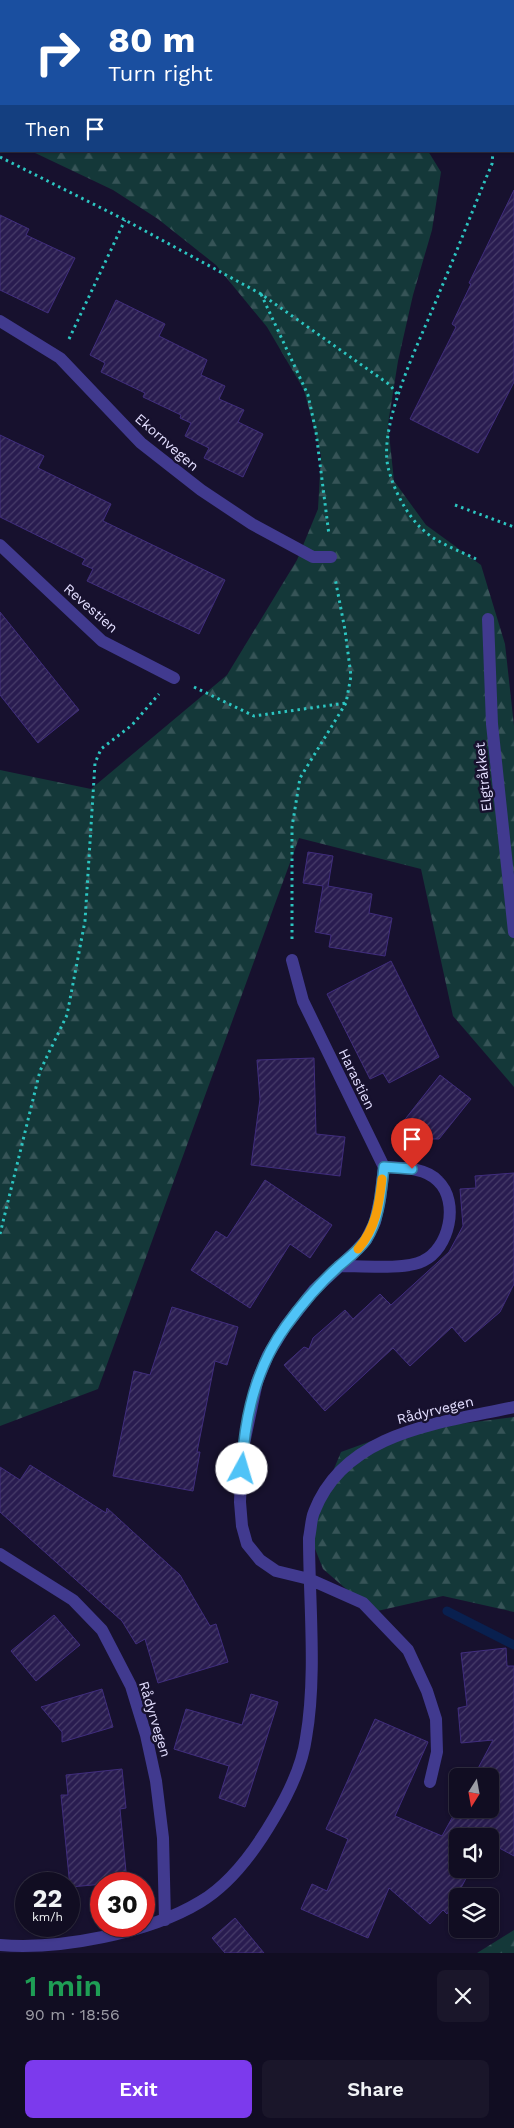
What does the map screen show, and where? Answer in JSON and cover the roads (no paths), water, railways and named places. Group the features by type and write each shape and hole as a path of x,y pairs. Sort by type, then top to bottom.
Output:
{"street":[{"name":"Ekornvegen","path":"0,321 60,358 141,443 200,490 252,524 313,557 331,557"},
{"name":"Revestien","path":"0,545 102,640 174,678"},
{"name":"Elgtråkket","path":"488,618 492,724 514,932"},
{"name":"Harastien","path":"292,960 303,1001 384,1167"},
{"path":"339,1266 404,1265 421,1262 434,1255 444,1242 449,1206 445,1191 438,1180 412,1169 384,1167 380,1199 374,1222 366,1240 314,1290 285,1327 268,1355 257,1382 242,1453 240,1502 242,1526 247,1544 260,1560 276,1571 309,1579 363,1603 408,1650 427,1691 436,1719 437,1752 430,1782"},
{"name":"Rådyrvegen","path":"0,1945 64,1943 121,1933 165,1920 202,1901 232,1876 258,1844 282,1806 297,1774 306,1738 311,1691 309,1538 313,1513 330,1484 352,1460 383,1440 415,1428 514,1407"},
{"name":"Rådyrvegen","path":"0,1554 73,1600 102,1630 131,1686 146,1735 156,1781 163,1838 165,1920"}],"waterway":[{"path":"447,1611 514,1645"}]}
